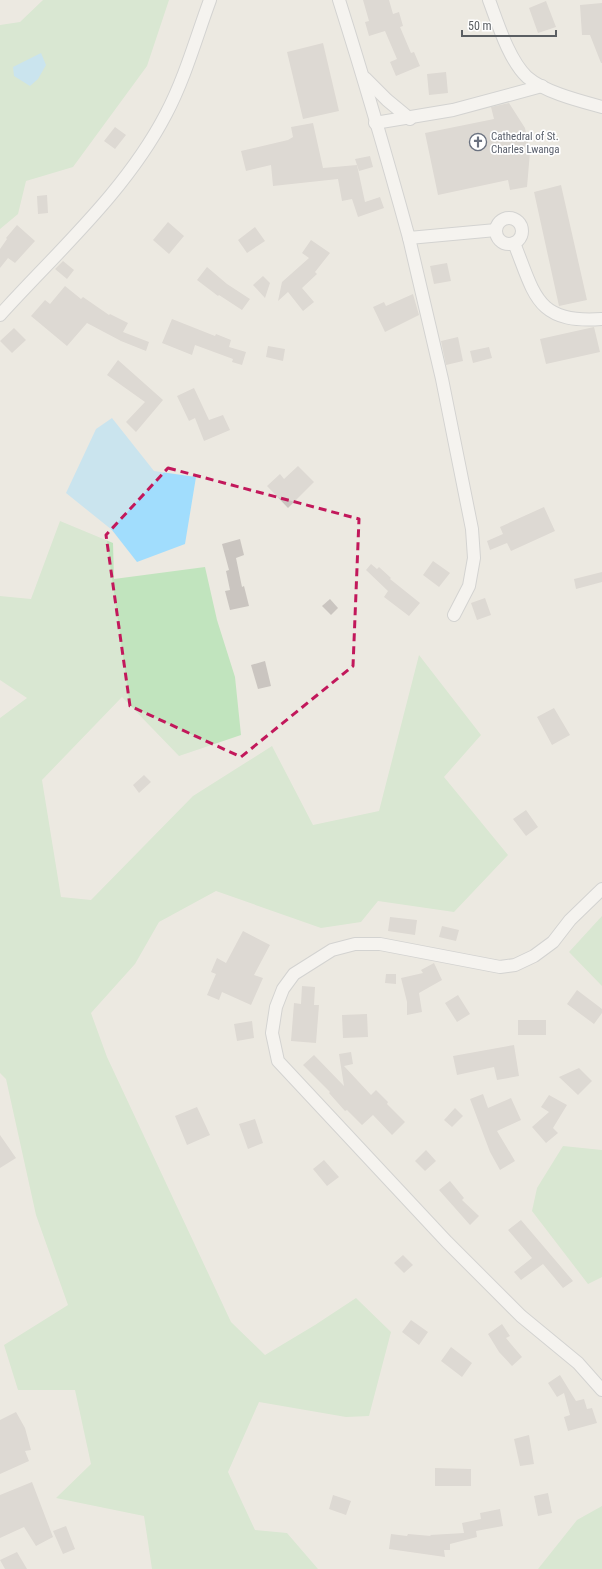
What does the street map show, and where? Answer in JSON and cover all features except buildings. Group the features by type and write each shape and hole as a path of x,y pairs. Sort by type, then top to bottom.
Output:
{"street":[{"path":"0,315 104,203 136,161 166,114 194,50 210,0"},
{"path":"339,0 364,76 375,123 409,238 442,379 472,529 474,558 468,586 454,615"},
{"path":"489,0 498,24 519,67 528,78 542,86 580,101 602,107"},
{"path":"364,76 381,95 410,118"},
{"path":"375,123 453,110 542,86"},
{"path":"505,218 515,219 522,226 521,236 514,243 504,242 497,235 496,230 500,221 505,218"},
{"path":"409,238 496,230"},
{"path":"514,243 539,301 550,311 561,318 590,320 602,319"},
{"path":"602,889 570,920 553,942 534,956 515,965 500,967 380,944 355,944 332,950 294,974 283,989 276,1007 272,1033 278,1061 283,1067 447,1242 521,1316 578,1363 602,1390"}],"highlighted area":[{"path":"168,468 359,519 353,666 241,757 130,706 106,535"}],"green space":[{"path":"43,0 169,0 147,66 73,167 26,181 18,214 0,229 0,25 20,22"},
{"path":"60,521 113,543 114,579 205,567 217,620 235,677 241,735 179,756 122,697 42,780 61,897 91,900 193,796 272,746 313,825 379,811 419,655 481,735 444,777 508,855 454,912 378,901 361,922 321,928 216,891 159,922 135,964 91,1013 107,1057 231,1322 265,1355 356,1298 391,1332 369,1416 346,1417 259,1402 228,1472 255,1530 287,1533 318,1569 152,1569 144,1516 56,1498 91,1464 75,1390 18,1390 4,1345 68,1305 36,1215 6,1079 0,1073 0,718 27,698 0,680 0,596 31,599"},
{"path":"602,916 602,986 569,952"},
{"path":"563,1146 602,1150 602,1277 588,1284 532,1211 537,1188"},
{"path":"602,1506 602,1569 538,1569 577,1520"}],"water":[{"path":"41,53 46,65 38,79 30,86 14,76 13,67"},
{"path":"112,418 154,471 196,477 185,544 137,562 112,530 66,493 96,429"}],"place":[{"name":"Cathedral of St. Charles Lwanga","path":"478,142"}]}
